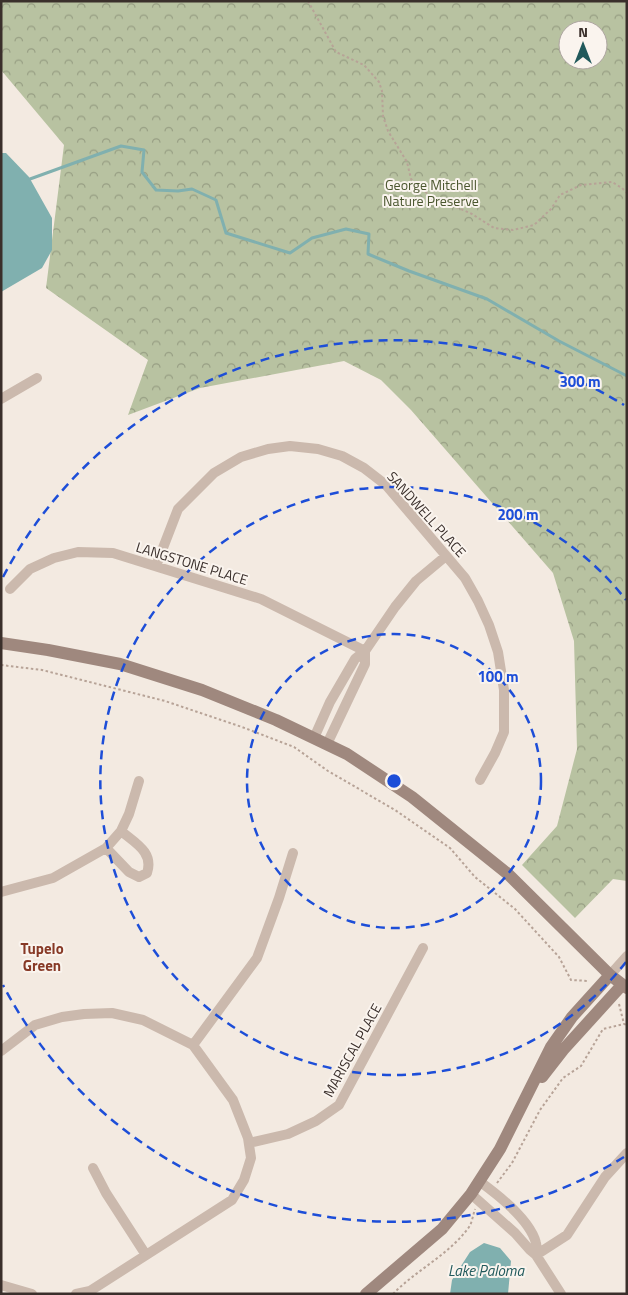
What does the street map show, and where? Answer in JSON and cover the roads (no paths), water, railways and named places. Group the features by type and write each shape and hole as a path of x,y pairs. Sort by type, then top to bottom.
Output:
{"main road":[{"path":"1,643 120,664 202,690 276,720 347,754 412,797 508,874 610,974 625,984 563,1050 524,1101"},
{"path":"366,1294 475,1198 479,1181 500,1149 551,1047 572,1016 610,974"}],"street":[{"path":"1,399 37,378"},
{"name":"SANDWELL PLACE","path":"156,566 178,509 214,473 241,457 268,449 290,446 318,449 342,456 364,468 386,485 465,578 490,626 498,652 504,690 504,732 480,780"},
{"name":"LANGSTONE PLACE","path":"10,590 30,569 54,558 78,552 113,553 261,599 365,651"},
{"path":"314,738 335,694 355,659 365,651 395,607 416,581 446,556"},
{"path":"327,744 365,664 365,651"},
{"path":"1,892 53,878 106,848 121,831 129,814 139,781"},
{"path":"106,848 129,872 139,877 147,873 150,864 146,853 121,831"},
{"path":"194,1045 257,958 293,853"},
{"name":"MARISCAL PLACE","path":"249,1143 288,1134 316,1121 339,1105 423,948"},
{"path":"610,974 627,956"},
{"path":"1,1051 35,1025 62,1016 112,1013 142,1020 194,1045 233,1100 249,1143 251,1158 244,1180 232,1200 90,1291 76,1294"},
{"path":"536,1255 567,1235 605,1177 627,1153"},
{"path":"93,1168 106,1193 146,1255"},
{"path":"479,1181 521,1218 536,1242 536,1255"},
{"path":"475,1198 516,1233 536,1255 561,1294"},
{"path":"1,1285 32,1294"}],"water":[{"path":"1,153 6,153 29,177 52,218 52,250 42,268 1,292"},
{"name":"Lake Paloma","path":"484,1243 500,1248 511,1261 508,1294 450,1294 452,1280 470,1252"}],"waterway":[{"path":"30,179 121,146 144,150 142,172 156,190 178,191 192,189 216,200 226,233 290,253 312,238 346,229 369,234 368,254 487,299 559,341 627,376"}],"district":[{"name":"Tupelo Green","path":"42,956"}],"park label":[{"name":"George Mitchell Nature Preserve","path":"431,192"}]}
